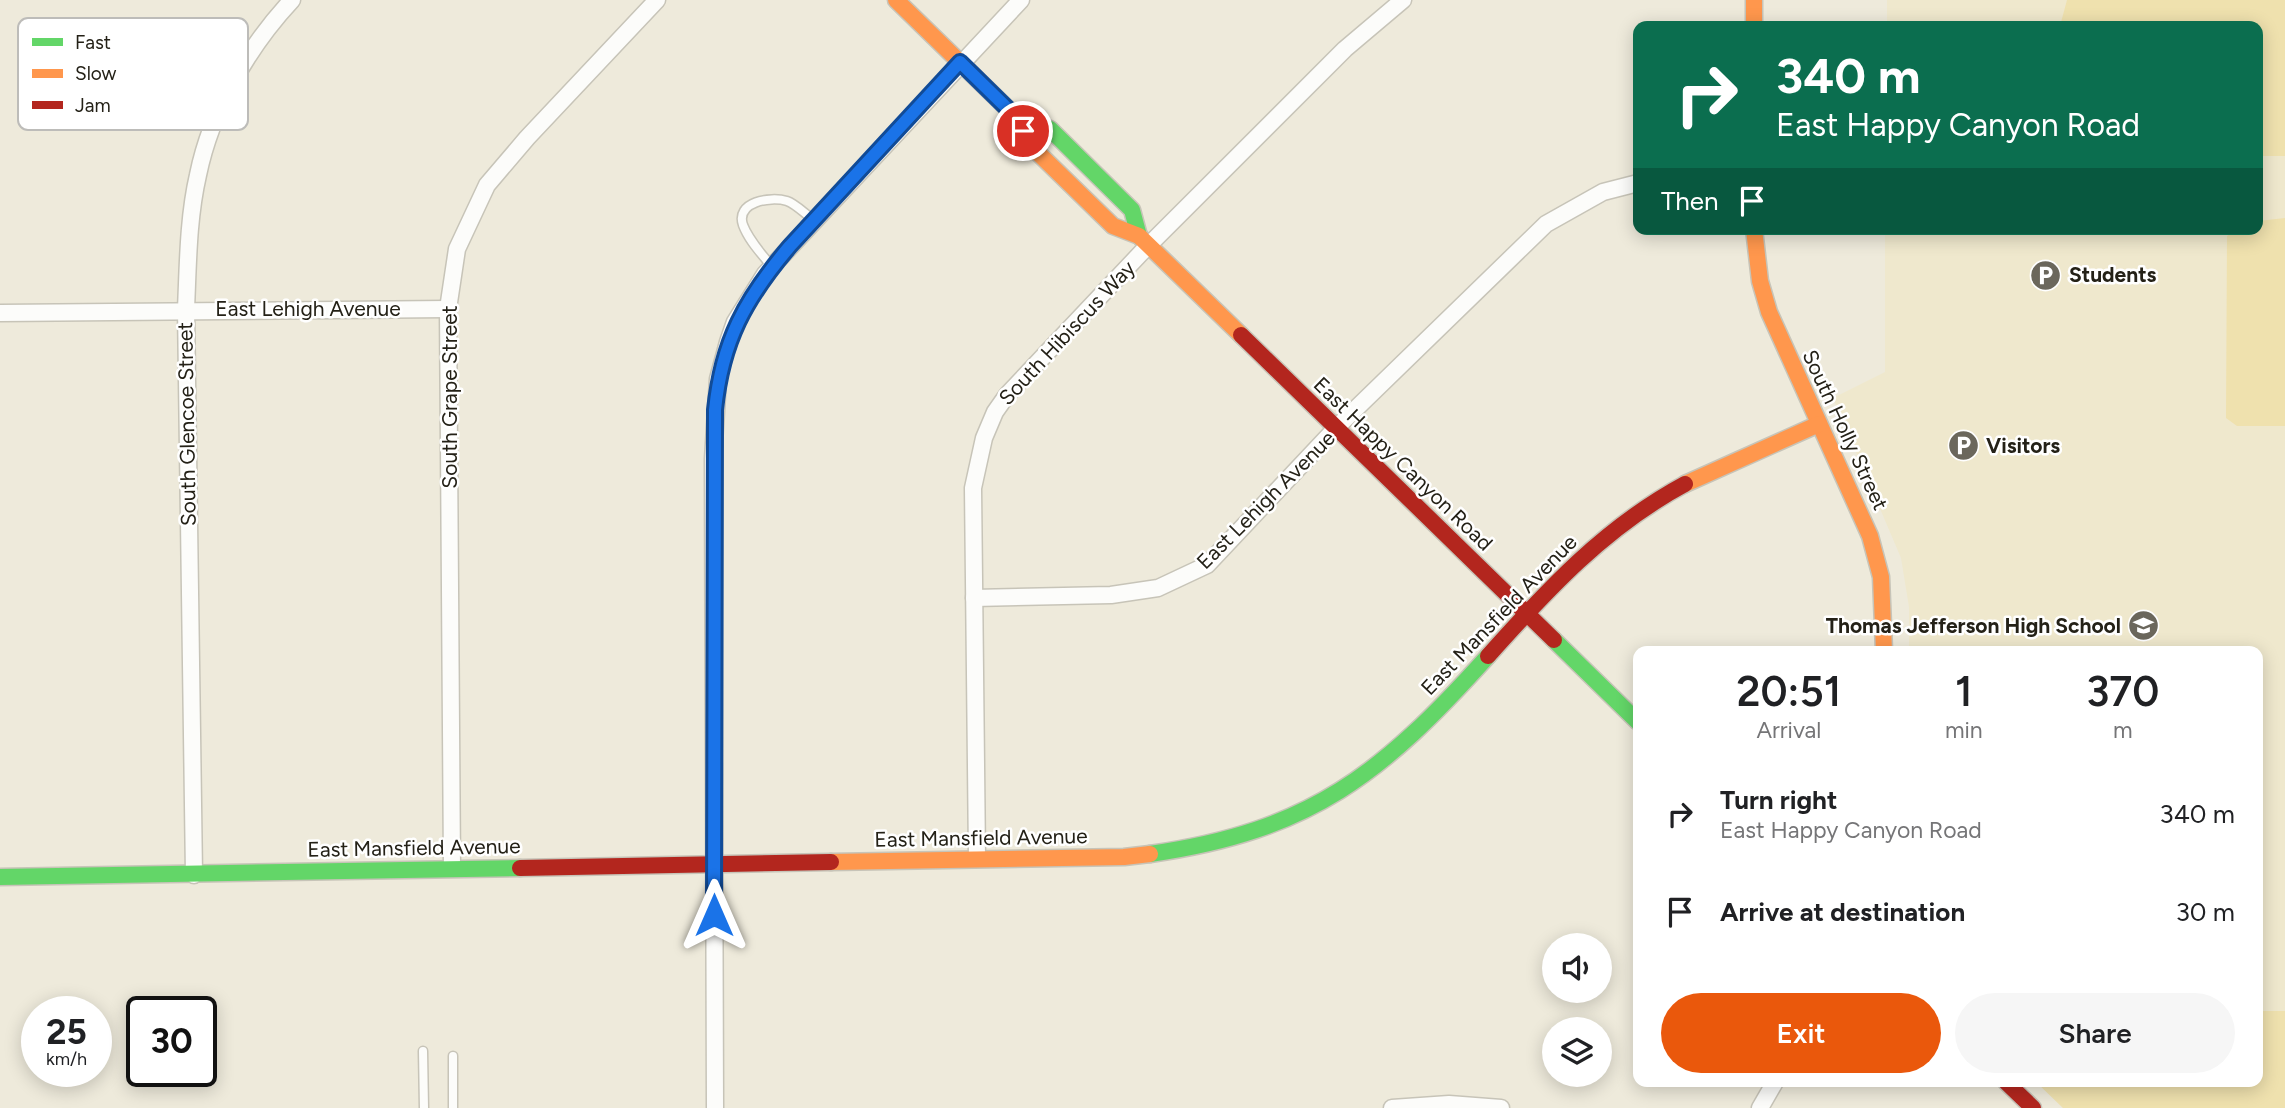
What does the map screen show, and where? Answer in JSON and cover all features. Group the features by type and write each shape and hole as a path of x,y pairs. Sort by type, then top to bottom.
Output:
{"street":[{"name":"South Glencoe Street","path":"248,58 255,44 292,0"},
{"name":"South Grape Street","path":"452,868 448,309 457,249 487,185 527,138 657,0"},
{"name":"East Happy Canyon Road","path":"896,0 1014,115 1032,147 1041,156 1113,226 1144,241 1633,717"},
{"path":"715,1108 715,410 718,379 736,322 772,267 960,62 1021,0"},
{"name":"South Hibiscus Way","path":"977,858 973,488 977,459 995,412 1007,395 1144,241 1345,49 1403,0"},
{"path":"1754,0 1754,21"},
{"name":"East Happy Canyon Road","path":"1014,115 1050,129 1132,210 1144,241"},
{"name":"South Glencoe Street","path":"194,875 186,309 194,200 198,174 211,130"},
{"name":"East Lehigh Avenue","path":"974,598 1111,595 1158,588 1185,578 1207,565 1336,428 1546,224 1602,192 1633,184"},
{"name":"South Holly Street","path":"1755,235 1760,282 1769,312 1858,508 1878,562 1883,600 1884,646"},
{"name":"East Lehigh Avenue","path":"0,313 186,309 448,309"},
{"name":"East Mansfield Avenue","path":"0,877 977,858 1124,858 1225,842 1306,811 1359,780 1393,753 1525,612 1613,530 1647,505 1819,424"},
{"path":"1760,1108 1772,1087"},
{"path":"2011,1087 2033,1108"},
{"path":"1392,1108 1449,1104 1501,1108"}],"lane":[{"path":"772,267 743,226 741,217 745,208 756,201 787,201 814,220"},
{"path":"423,1051 424,1108"},
{"path":"453,1056 453,1108"}],"shaded area":[{"path":"1887,0 2285,0 2285,1011 2263,1011 2263,646 1909,646 1909,607 1901,558 1833,398 1885,372 1885,235 2263,235 2263,21 1887,21"},
{"path":"2067,0 2285,0 2285,156 2263,156 2263,21 2061,21"},
{"path":"2285,218 2285,426 2237,426 2226,418 2227,236 2263,235 2263,220"},
{"path":"2263,1011 2285,1011 2285,1108 2063,1108 2041,1087 2263,1087"}],"traffic: fast":[{"path":"1014,115 1050,129 1132,210 1139,236"},
{"path":"1554,640 1633,717"},
{"path":"1150,854 1206,844 1256,830 1300,812 1340,791 1413,733 1488,656"},
{"path":"0,877 520,868"}],"traffic: slow":[{"path":"896,0 1014,115 1032,147 1113,226 1139,236 1241,335"},
{"path":"1754,0 1754,21"},
{"path":"1755,235 1760,281 1769,312 1870,536 1881,577 1884,646"},
{"path":"1685,484 1819,424"},
{"path":"831,862 1124,857 1150,854"}],"traffic: jam":[{"path":"1241,335 1554,640"},
{"path":"1488,656 1532,607 1603,540 1656,501 1685,484"},
{"path":"520,868 831,862"},
{"path":"2011,1087 2033,1108"}],"place":[{"name":"Students","path":"2046,275"},
{"name":"Visitors","path":"1963,446"},
{"name":"Thomas Jefferson High School","path":"2144,626"}],"route":[{"path":"714,915 713,459 718,379 728,342 736,322 765,274 960,62 1014,115 1023,131"}]}
